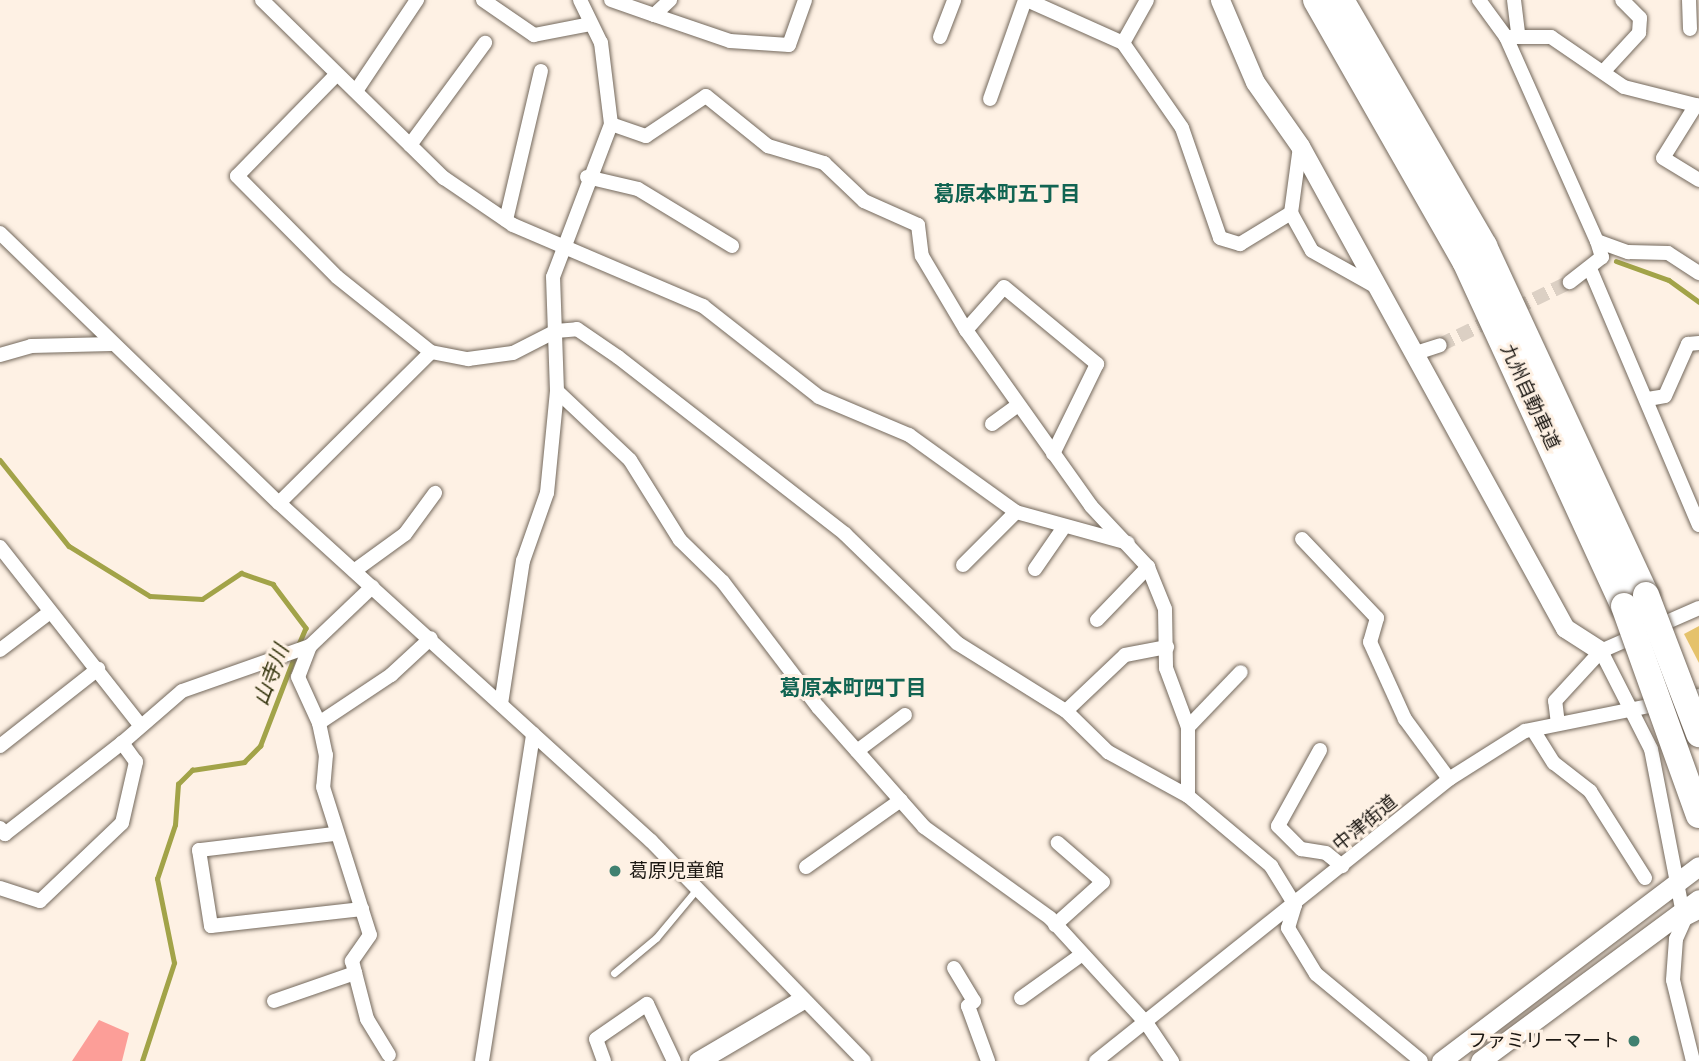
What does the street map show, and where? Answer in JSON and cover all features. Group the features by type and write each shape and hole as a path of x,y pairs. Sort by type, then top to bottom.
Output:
{"highway":[{"name":"九州自動車道","path":"1315,0 1465,261 1699,734"},
{"name":"九州自動車道","path":"1340,0 1484,246 1635,600 1699,815"}],"street":[{"path":"262,0 335,76 356,91 444,178 506,220 561,248 702,306 819,397 909,435 1016,512 1062,530 1128,543"},
{"path":"356,91 417,0"},
{"path":"483,0 534,35 590,24"},
{"path":"501,704 523,561 547,493 557,391 554,276 561,248 587,177 611,124 601,43 580,0"},
{"path":"611,0 730,41 789,45 805,0"},
{"path":"653,15 670,0"},
{"path":"940,37 954,0"},
{"path":"990,99 1026,0 1123,43 1182,128 1220,238 1240,244 1291,213"},
{"path":"1123,43 1147,0"},
{"path":"1220,0 1255,82 1300,146 1565,628 1601,651 1651,749 1664,798 1676,884 1689,915"},
{"path":"1479,0 1512,35 1597,241 1602,257 1591,271 1570,282"},
{"path":"1512,35 1514,0"},
{"path":"1604,71 1639,33 1640,18 1622,0"},
{"path":"1689,0 1689,29"},
{"path":"1512,35 1551,37 1624,87 1697,106 1663,158 1699,180"},
{"path":"410,145 485,43"},
{"path":"506,220 541,71"},
{"path":"335,76 237,176 337,277 431,352 468,359 513,353 556,331 577,329 618,357 845,534 957,643 1066,711 1108,752 1188,796 1270,866 1295,905 1288,928 1316,974 1421,1061"},
{"path":"611,124 646,136 706,96 768,146 824,163 864,201 918,225 922,256 966,330 1053,454 1148,567 1165,609 1166,668 1188,727 1188,796"},
{"path":"1300,146 1291,213 1312,251 1375,286"},
{"path":"587,177 638,189 732,246"},
{"path":"0,233 279,503 431,638 696,890 800,1001 864,1061"},
{"path":"1597,241 1628,252 1668,253 1699,274"},
{"path":"1591,271 1699,525"},
{"path":"966,330 1004,287 1097,364 1053,454"},
{"path":"1648,400 1665,396 1688,344 1699,342"},
{"path":"0,355 31,346 112,344"},
{"path":"1413,354 1440,345"},
{"path":"279,503 431,352"},
{"path":"557,391 630,460 680,540 723,582 857,751 924,827 1055,925 1147,1024 1172,1061"},
{"path":"992,424 1018,405"},
{"path":"354,571 405,534 435,493"},
{"path":"963,565 1016,512"},
{"path":"1035,569 1062,530"},
{"path":"1301,539 1377,618 1370,642 1405,719 1449,779"},
{"path":"3,556 140,725"},
{"path":"1097,620 1148,567"},
{"path":"0,828 5,834 122,743 182,691 309,647 372,587"},
{"path":"1558,724 1555,701 1601,651 1699,608"},
{"path":"0,650 50,612"},
{"path":"319,723 391,675 431,638"},
{"path":"309,647 298,677 319,723 326,755 323,788 334,834 370,935 352,961 367,1019 389,1055"},
{"path":"1066,711 1125,655 1167,647"},
{"path":"0,746 98,670"},
{"path":"1188,727 1241,672"},
{"name":"中津街道","path":"1096,1061 1147,1024 1449,779 1533,730 1699,696"},
{"path":"857,751 905,715"},
{"path":"1533,730 1554,763 1590,791 1645,878"},
{"path":"482,1061 533,734"},
{"path":"0,888 40,901 122,823 136,762 122,743"},
{"path":"1320,750 1278,826 1301,849 1326,853 1342,866"},
{"path":"806,867 901,800"},
{"path":"334,834 200,850 211,926 362,909"},
{"path":"1055,925 1103,882 1058,843"},
{"path":"1441,1061 1699,866"},
{"path":"1693,1061 1672,980 1676,939 1699,899"},
{"path":"1480,1061 1689,915"},
{"path":"1021,998 1081,955"},
{"path":"954,968 974,1001 968,1006 988,1061"},
{"path":"274,1001 355,972"},
{"path":"698,1061 800,1001"},
{"path":"604,1061 596,1039 647,1004 674,1061"}],"lane":[{"path":"614,973 656,938 696,890"}],"shaded area":[{"path":"99,1020 129,1033 122,1061 72,1061"}],"building":[{"path":"1699,626 1699,663 1684,634"}],"waterway":[{"path":"1616,261 1669,280 1699,302"},
{"name":"山寺川","path":"0,460 69,546 150,596 202,599 241,573 273,584 306,628 298,647"},
{"name":"山寺川","path":"142,1061 174,963 157,879 175,825 178,784 192,770 244,762 260,746 295,655"}],"tunnel":[{"path":"1440,345 1570,282"}],"place":[{"name":"葛原児童館","path":"615,871"},
{"name":"ファミリーマート","path":"1634,1041"}],"district":[{"name":"葛原本町五丁目","path":"1007,194"},
{"name":"葛原本町四丁目","path":"853,688"}]}
